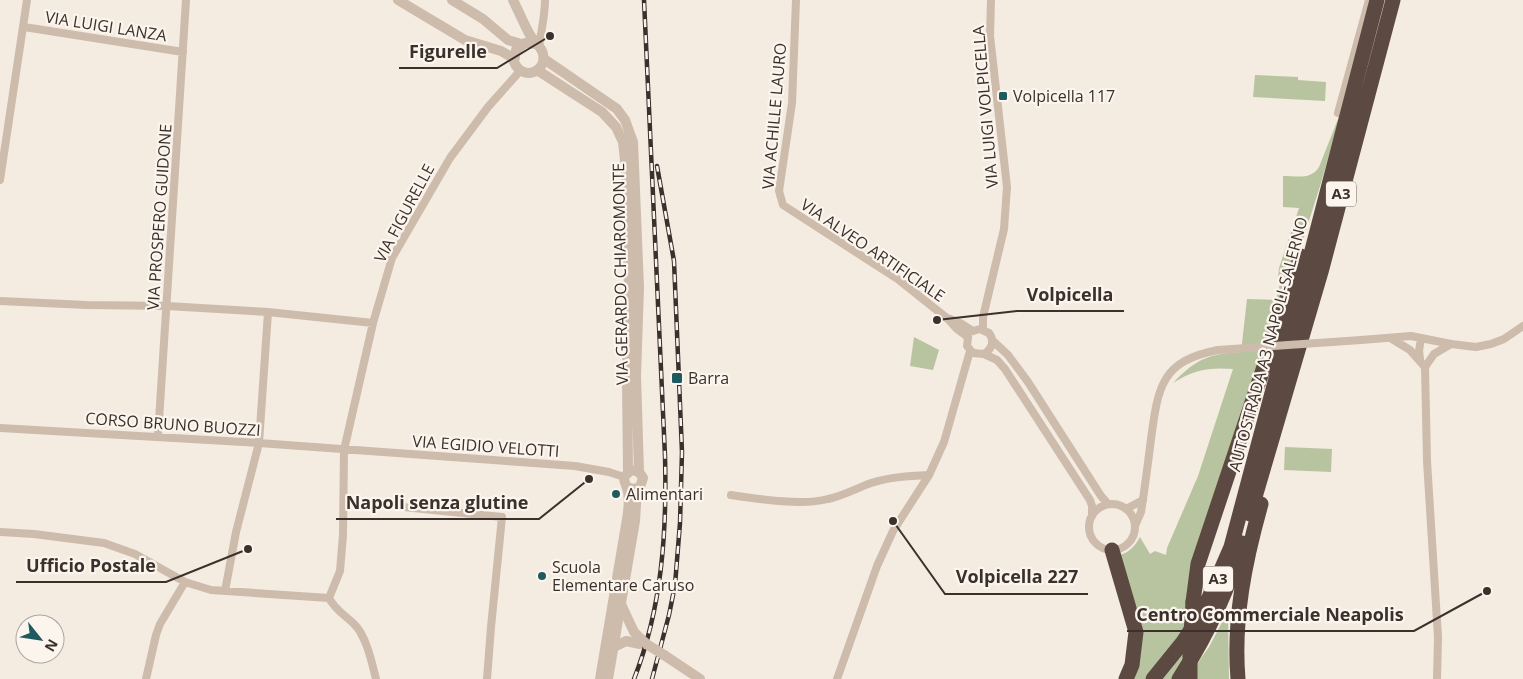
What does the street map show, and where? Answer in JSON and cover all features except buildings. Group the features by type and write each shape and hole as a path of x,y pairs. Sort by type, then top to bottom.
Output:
{"highway":[{"name":"AUTOSTRADA A3 NAPOLI-SALERNO","path":"1153,679 1183,642 1204,609 1231,547 1336,161 1377,0"},
{"name":"AUTOSTRADA A3 NAPOLI-SALERNO","path":"1186,679 1189,662 1217,610 1234,568 1321,272 1393,0"},
{"path":"1186,679 1198,564 1303,248 1336,161"},
{"path":"1238,679 1237,626 1241,591 1251,540 1288,388"},
{"path":"1112,550 1136,632 1132,665 1126,679"}],"street":[{"path":"0,180 27,0"},
{"name":"VIA PROSPERO GUIDONE","path":"158,436 186,0"},
{"path":"398,0 466,40 501,51 513,58"},
{"path":"452,0 483,19 508,40 531,42"},
{"path":"513,0 531,42 544,55 540,67 529,73 520,71 515,65 513,58 516,50 531,42 541,31 545,16 545,0"},
{"name":"VIA ACHILLE LAURO","path":"783,205 779,191 792,103 796,0"},
{"name":"VIA LUIGI VOLPICELLA","path":"983,329 983,317 1004,229 1007,187 990,36 991,0"},
{"path":"1338,113 1369,0"},
{"name":"VIA LUIGI LANZA","path":"24,27 183,52"},
{"name":"VIA GERARDO CHIAROMONTE","path":"544,59 617,109 625,120 633,142 639,287 636,376 639,472 643,481 629,481"},
{"name":"VIA GERARDO CHIAROMONTE","path":"537,70 602,112 616,127 622,142 626,170 629,287 627,377 629,481 616,630 608,679"},
{"name":"VIA FIGURELLE","path":"329,598 340,571 344,501 344,450 373,323 392,258 435,182 462,141 488,107 520,71"},
{"name":"VIA ALVEO ARTIFICIALE","path":"783,205 899,280 948,318 962,324 970,334"},
{"path":"0,301 167,306 268,312 373,323"},
{"path":"225,591 236,532 258,443 268,312"},
{"path":"1135,526 1133,518 1126,510 1116,505 1108,504 1096,510 1089,524 1092,539 1104,548 1112,550 1127,544 1134,534 1141,512 1156,404 1163,383 1169,374 1188,359 1218,350 1361,340 1395,340 1405,336 1451,344 1476,346 1504,339 1523,326"},
{"path":"836,679 877,566 893,531 929,475 944,442 969,360 977,353 991,348 992,340 990,333 983,329 970,334 967,343 977,353 997,360 1018,388 1090,500 1092,516"},
{"path":"1420,359 1421,338"},
{"path":"992,340 1008,355 1024,376 1108,504"},
{"path":"1395,340 1420,359 1425,367 1427,461 1438,636 1437,679"},
{"path":"1425,367 1434,354 1451,344"},
{"name":"CORSO BRUNO BUOZZI","path":"0,428 158,436 344,450"},
{"name":"VIA EGIDIO VELOTTI","path":"344,450 575,466 609,472 629,481"},
{"path":"629,481 635,470 639,472"},
{"path":"731,495 762,500 826,500 872,483 901,476 929,475"},
{"name":"VIA GERARDO CHIAROMONTE","path":"600,679 616,630 635,521 629,481"},
{"path":"1126,510 1143,500"},
{"path":"344,501 502,517 487,679"},
{"path":"0,532 34,534 104,543 135,554 184,582 211,590 329,598 333,606 355,624 361,633 376,679"},
{"path":"146,679 158,630 184,582"},
{"path":"621,604 639,640"},
{"path":"616,630 639,640 700,679"},
{"path":"614,648 626,641 639,640"}],"green space":[{"path":"1255,75 1298,77 1298,80 1326,82 1325,101 1253,97"},
{"path":"1342,109 1321,183 1187,606 1183,633 1146,679 1133,679 1137,667 1120,555 1132,548 1140,537 1150,554 1155,551 1166,555 1167,548 1198,476 1233,369 1202,370 1187,375 1173,383 1189,368 1203,359 1220,354 1241,352 1247,299 1276,300 1281,279 1278,277 1279,268 1299,208 1283,207 1283,176 1308,176 1316,171"},
{"path":"914,337 939,350 933,370 910,366"},
{"path":"1285,447 1332,449 1331,472 1284,470"},
{"path":"1228,611 1229,679 1197,679 1196,667"},
{"path":"1185,649 1185,659 1172,679 1161,679"}],"railway":[{"path":"634,679 651,625 657,597 665,513 665,456 644,0"},
{"path":"652,679 675,585 680,523 682,452 674,261 657,166"}],"place":[{"name":"Figurelle","path":"550,36"},
{"name":"Volpicella 117","path":"1003,96"},
{"name":"Volpicella","path":"937,320"},
{"name":"Barra","path":"677,378"},
{"name":"Napoli senza glutine","path":"589,479"},
{"name":"Alimentari","path":"616,494"},
{"name":"Volpicella 227","path":"893,521"},
{"name":"Ufficio Postale","path":"248,549"},
{"name":"Scuola Elementare Caruso","path":"542,576"},
{"name":"Centro Commerciale Neapolis","path":"1487,591"}]}
